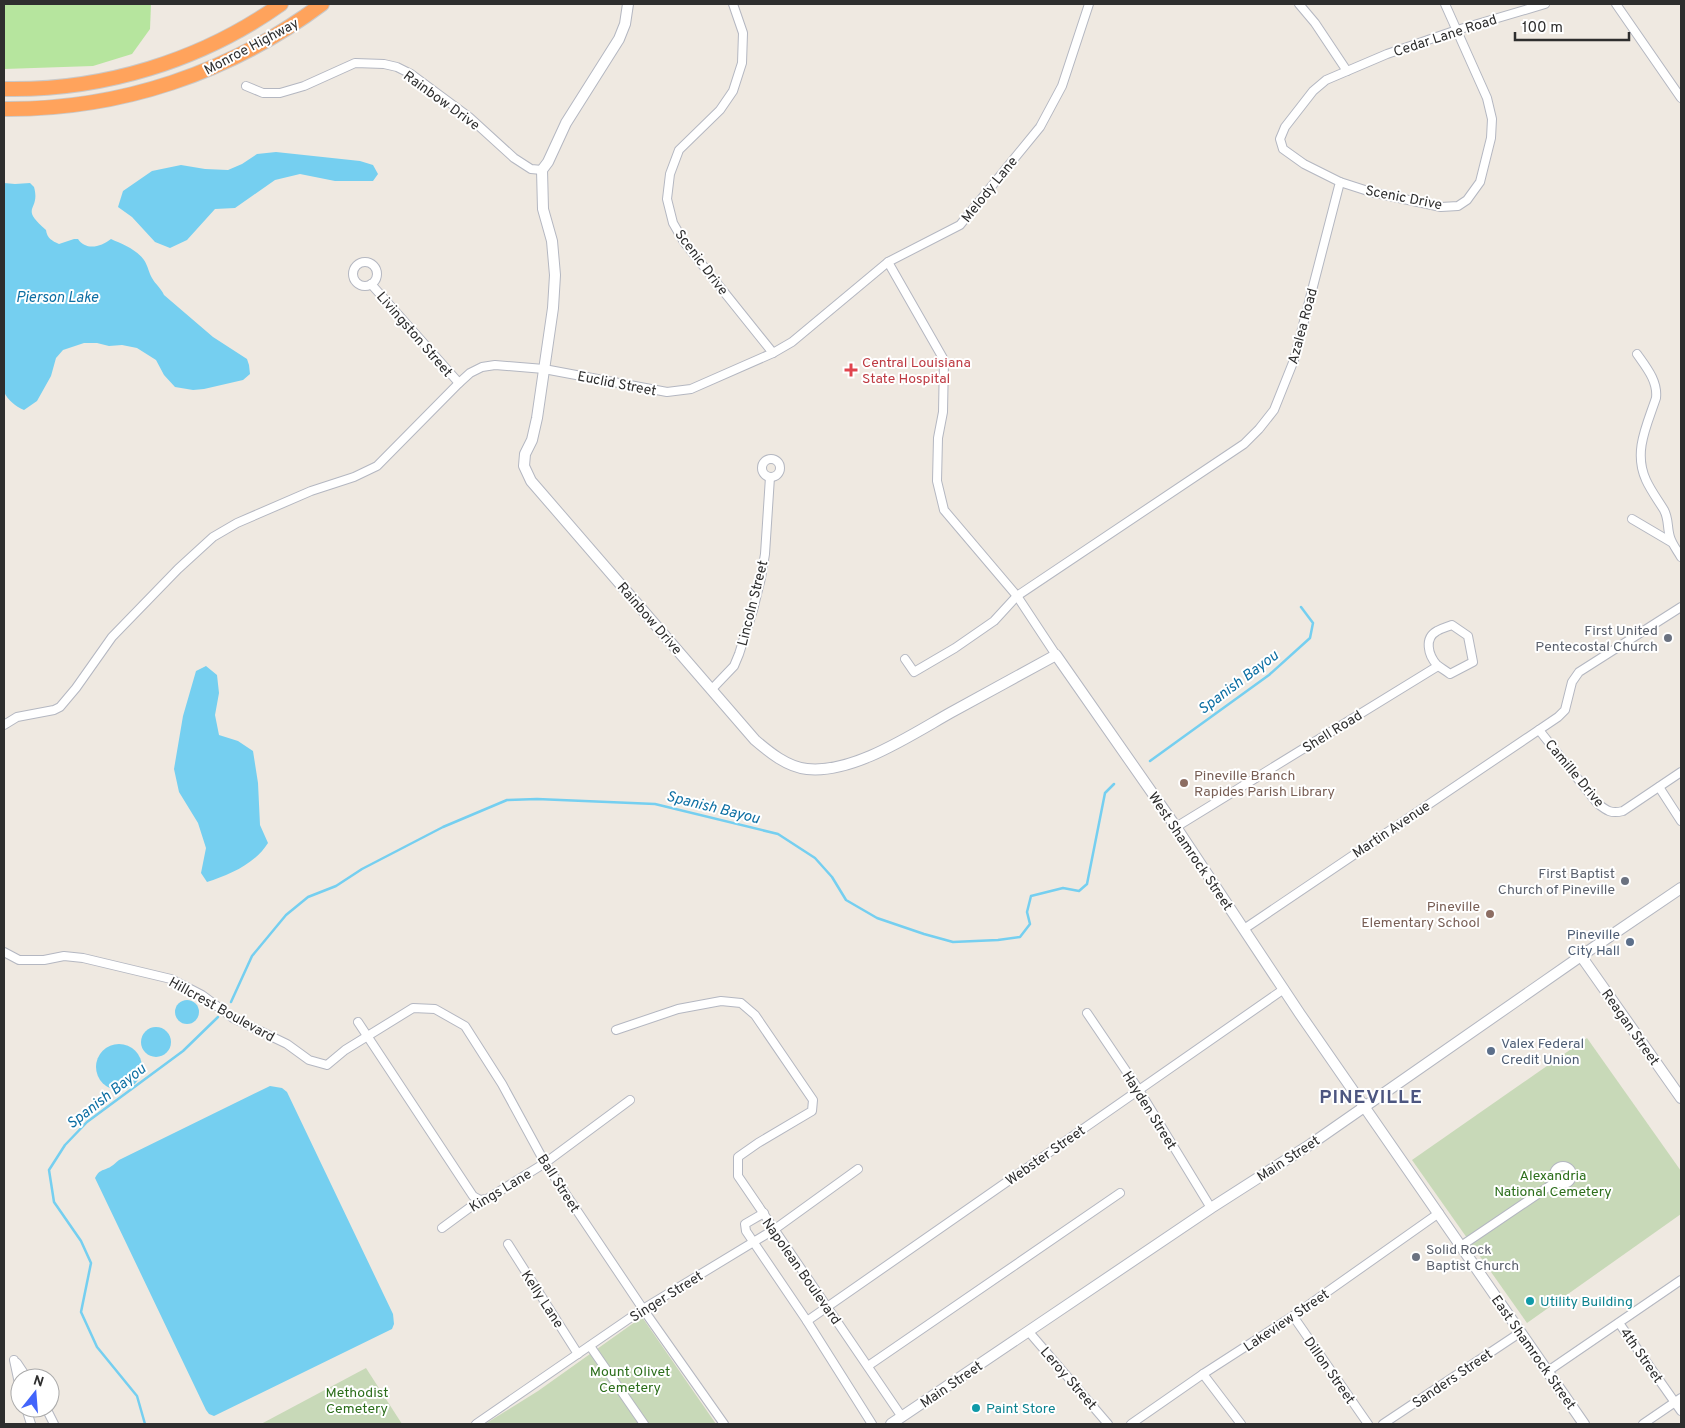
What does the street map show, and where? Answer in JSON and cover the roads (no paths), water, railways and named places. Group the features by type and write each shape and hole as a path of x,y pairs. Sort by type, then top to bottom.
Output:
{"highway":[{"name":"Monroe Highway","path":"4,89 30,89 86,84 133,74 182,57 230,35 281,4"},
{"name":"Monroe Highway","path":"4,109 90,104 162,87 212,69 264,42 322,4"}],"street":[{"path":"542,170 548,162 566,123 619,39 625,24 628,4"},
{"name":"Scenic Drive","path":"732,4 743,33 742,63 733,91 720,110 678,150 670,174 667,200 673,223 684,242 773,353"},
{"name":"Melody Lane","path":"773,353 792,342 888,262 960,225 1040,127 1062,86 1088,4"},
{"path":"1299,4 1315,23 1347,71 1326,80 1313,91 1285,127 1280,139 1283,149 1304,164 1340,182"},
{"name":"Scenic Drive","path":"1340,182 1371,192 1440,207 1458,206 1467,200 1480,182 1491,138 1492,119 1487,98 1445,4"},
{"name":"Cedar Lane Road","path":"1347,71 1387,54 1457,30 1545,4"},
{"path":"1616,4 1681,98"},
{"name":"Rainbow Drive","path":"246,86 263,93 280,93 304,86 355,63 377,63 397,67 411,74 469,117 514,158 531,169 542,170 543,209 552,241 555,275 553,308 537,418 532,440 525,454 524,466 531,481 755,740 770,753 787,762 807,769 849,764 880,751 1056,655"},
{"name":"Azalea Road","path":"905,659 914,672 955,648 994,622 1017,596 1244,444 1258,429 1274,410 1294,360 1340,182"},
{"name":"West Shamrock Street","path":"888,262 944,360 943,412 938,438 937,481 944,510 1017,596 1365,1106"},
{"name":"Livingston Street","path":"371,284 459,383"},
{"name":"Euclid Street","path":"4,725 17,717 60,707 112,638 178,569 213,537 237,523 311,491 354,477 377,466 459,383 470,373 482,367 495,365 544,368 667,392 690,389 773,353"},
{"path":"1637,354 1650,372 1657,391 1640,449 1642,471 1668,519 1671,542 1681,557"},
{"name":"Lincoln Street","path":"712,689 734,666 753,610 765,554 770,477"},
{"path":"1632,519 1671,542"},
{"name":"Martin Avenue","path":"1244,929 1558,717 1564,710 1572,682 1580,672 1681,607"},
{"path":"1452,625 1468,636 1473,662 1450,674 1438,666 1428,649 1428,641 1436,632 1452,625"},
{"name":"Shell Road","path":"1176,827 1438,666"},
{"name":"Camille Drive","path":"1539,730 1597,803 1608,812 1614,814 1623,811 1659,787"},
{"path":"1681,772 1659,787 1681,821"},
{"name":"Main Street","path":"892,1424 1365,1106 1681,888"},
{"name":"Hillcrest Boulevard","path":"4,952 19,960 44,960 64,956 83,958 171,979 202,995 233,1018 287,1044 309,1060 327,1065 345,1050 368,1036"},
{"name":"Reagan Street","path":"1581,956 1681,1098"},
{"name":"Webster Street","path":"807,1322 1284,989"},
{"path":"616,1030 678,1009 722,1001 741,1003 755,1015 813,1100 812,1112 758,1143 738,1157 738,1176 764,1214"},
{"name":"Ball Street","path":"368,1036 413,1008 435,1008 465,1026 502,1084 545,1163 643,1310 724,1424"},
{"name":"Hayden Street","path":"1088,1013 1139,1090 1211,1208"},
{"path":"358,1022 473,1196 480,1200"},
{"name":"Kings Lane","path":"442,1228 480,1200 488,1199 545,1163 630,1100"},
{"name":"East Shamrock Street","path":"1365,1106 1584,1424"},
{"name":"Singer Street","path":"476,1424 643,1310 775,1229 858,1169"},
{"path":"1461,1246 1557,1181"},
{"path":"868,1366 1120,1193"},
{"name":"Lakeview Street","path":"1131,1424 1203,1374 1293,1316 1439,1213"},
{"name":"Napolean Boulevard","path":"872,1424 807,1322 746,1232 745,1224 764,1214 902,1417"},
{"name":"Kelly Lane","path":"508,1244 578,1354"},
{"path":"1548,1371 1681,1280"},
{"name":"Dillon Street","path":"1293,1316 1368,1424"},
{"name":"4th Street","path":"1619,1323 1678,1400 1681,1411"},
{"name":"Leroy Street","path":"1029,1332 1108,1424"},
{"name":"Sanders Street","path":"1383,1424 1521,1332"},
{"path":"590,1346 644,1424"},
{"path":"16,1368 14,1360 20,1368"},
{"path":"1203,1374 1241,1424"},
{"path":"1643,1424 1678,1400"}],"water":[{"path":"276,152 360,161 373,165 378,174 373,181 335,181 300,174 275,180 235,208 215,209 187,240 170,248 155,242 132,217 118,207 123,191 152,171 181,165 228,170 242,164 257,154"},
{"name":"Pierson Lake","path":"4,183 30,183 34,187 33,217 46,230 54,242 59,244 78,239 85,245 94,247 111,239 137,253 144,260 152,278 164,295 213,337 247,359 250,374 243,380 204,389 193,390 175,387 164,375 156,360 137,348 122,345 109,346 97,343 84,343 63,350 56,358 51,376 37,401 24,410 15,405 4,392"},
{"path":"206,666 217,675 219,693 215,715 219,735 238,741 253,751 258,783 260,825 268,843 249,863 233,872 207,882 201,873 206,848 198,823 179,792 174,769 183,716 196,671"},
{"path":"187,1000 196,1003 199,1012 196,1021 187,1024 178,1021 175,1012 178,1003"},
{"path":"156,1027 167,1031 171,1042 167,1053 156,1057 145,1053 141,1042 145,1031"},
{"path":"114,1044 124,1044 138,1054 142,1067 138,1080 132,1086 124,1090 114,1090 100,1080 96,1072 96,1062 106,1048"},
{"path":"270,1086 282,1088 287,1092 393,1314 394,1324 392,1329 214,1416 206,1410 95,1178 99,1172 111,1167 119,1160"}],"waterway":[{"name":"Spanish Bayou","path":"1150,761 1269,675 1310,638 1313,623 1301,607"},
{"name":"Spanish Bayou","path":"231,1002 252,956 286,915 308,897 336,886 362,869 443,827 507,800 537,799 655,804 778,834 815,858 832,877 846,900 877,918 953,942 1020,937 1030,924 1027,912 1031,896 1063,888 1079,891 1087,884 1105,793 1114,784"},
{"name":"Spanish Bayou","path":"145,1424 137,1396 97,1347 81,1312 91,1263 81,1241 54,1202 49,1170 65,1145 87,1122 183,1051 218,1017"}],"place":[{"name":"Central Louisiana State Hospital","path":"851,370"},
{"name":"First United Pentecostal Church","path":"1668,638"},
{"name":"Pineville Branch Rapides Parish Library","path":"1184,783"},
{"name":"First Baptist Church of Pineville","path":"1625,881"},
{"name":"Pineville Elementary School","path":"1490,914"},
{"name":"Pineville City Hall","path":"1630,942"},
{"name":"Valex Federal Credit Union","path":"1491,1051"},
{"name":"Solid Rock Baptist Church","path":"1416,1257"},
{"name":"Utility Building","path":"1530,1301"},
{"name":"Paint Store","path":"976,1408"}],"district":[{"name":"PINEVILLE","path":"1371,1096"}],"park label":[{"name":"Alexandria National Cemetery","path":"1553,1184"},
{"name":"Mount Olivet Cemetery","path":"630,1379"},
{"name":"Methodist Cemetery","path":"357,1400"}]}
